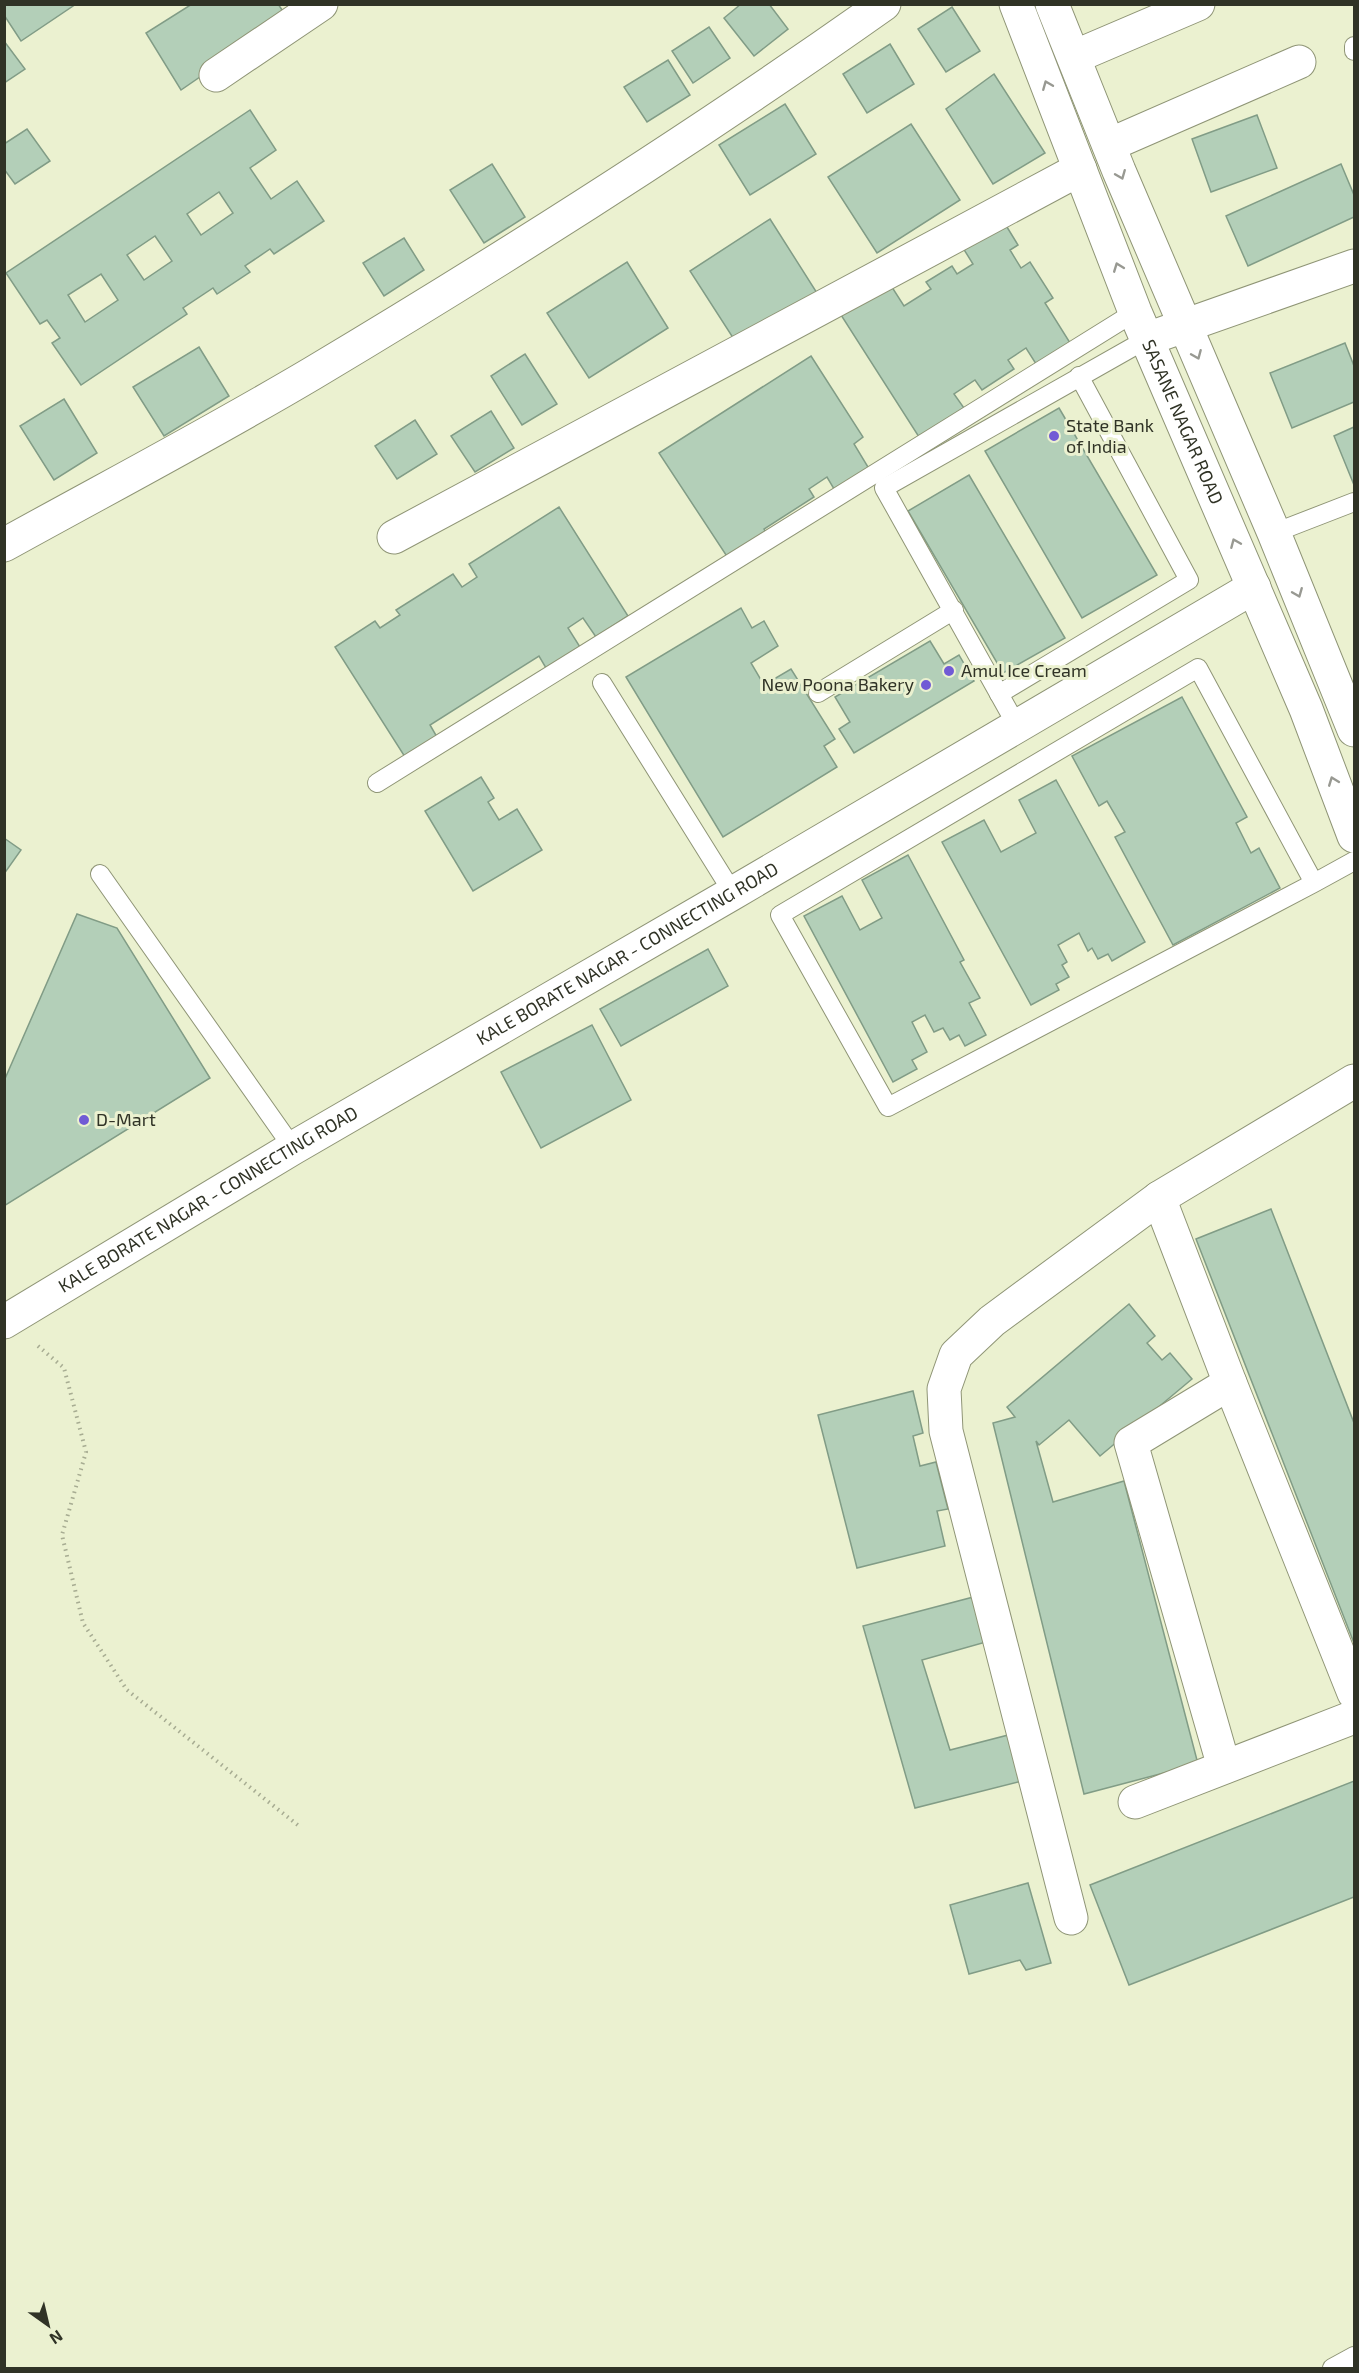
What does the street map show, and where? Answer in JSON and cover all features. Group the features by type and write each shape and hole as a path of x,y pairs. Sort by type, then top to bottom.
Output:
{"street":[{"path":"216,75 321,4"},
{"path":"4,545 310,374 508,254 789,71 884,4"},
{"name":"SASANE NAGAR ROAD","path":"1016,4 1141,325 1306,709 1354,836"},
{"path":"1052,4 1109,146 1274,533 1354,730"},
{"path":"1074,57 1198,4"},
{"path":"1109,146 1299,62"},
{"path":"394,537 1080,169"},
{"path":"1141,325 1184,325 1354,266"},
{"name":"KALE BORATE NAGAR - CONNECTING ROAD","path":"6,1320 293,1148 1254,587"},
{"path":"1071,1918 946,1431 944,1389 956,1354 992,1321 1159,1198 1354,1081"},
{"path":"1159,1198 1230,1383 1354,1692"},
{"path":"1224,1767 1131,1443 1230,1383"},
{"path":"1135,1802 1354,1717"}],"lane":[{"path":"1354,46 1354,51"},
{"path":"1017,726 884,488 1078,376 1141,325"},
{"path":"377,783 1141,325"},
{"path":"999,694 1189,580 1078,376"},
{"path":"1274,533 1354,502"},
{"path":"818,693 954,610"},
{"path":"1314,883 1198,668 780,915 888,1107 1314,883 1354,861"},
{"path":"602,683 733,893"},
{"path":"100,874 293,1148"},
{"path":"1332,2368 1354,2356"}],"path":[{"path":"6,1320 64,1368 86,1452 62,1535 83,1623 127,1690 299,1826"}],"building":[{"path":"4,4 76,4 21,41 4,15"},
{"path":"192,4 278,4 287,17 181,90 146,33"},
{"path":"741,4 769,4 788,29 754,56 724,18"},
{"path":"952,7 980,51 946,72 918,29"},
{"path":"709,27 730,58 693,83 672,51"},
{"path":"4,41 25,69 4,83"},
{"path":"890,44 914,84 867,113 843,74"},
{"path":"668,60 690,95 647,122 624,87"},
{"path":"994,74 1045,153 993,184 946,109"},
{"path":"785,104 816,154 750,195 719,145"},
{"path":"250,110 276,150 250,168 271,199 297,181 324,221 274,254 270,249 245,266 250,272 217,294 213,288 183,308 187,314 81,385 52,343 60,338 47,320 40,324 6,273","holes":["219,192 233,213 201,235 187,214","155,236 172,261 144,280 127,255","101,274 118,300 85,322 68,295"]},
{"path":"1257,115 1277,168 1211,192 1192,139"},
{"path":"911,124 960,200 877,253 828,177"},
{"path":"27,129 50,161 15,184 4,169 4,144"},
{"path":"492,164 525,217 484,243 450,190"},
{"path":"1341,164 1354,195 1354,217 1248,266 1226,216"},
{"path":"999,214 1018,245 1010,250 1021,268 1030,262 1053,298 1045,303 1072,346 1038,367 1026,348 1008,360 1014,369 982,390 975,380 954,394 964,408 919,437 841,315 890,284 904,306 931,289 926,282 952,266 957,274 973,264 958,240"},
{"path":"770,219 817,293 737,344 690,271"},
{"path":"404,238 424,270 384,296 363,263"},
{"path":"627,262 668,328 589,378 547,313"},
{"path":"1345,343 1354,366 1354,402 1292,428 1270,373"},
{"path":"199,347 229,396 164,436 133,387"},
{"path":"525,354 557,404 522,425 491,376"},
{"path":"811,356 863,437 854,444 871,472 837,494 827,477 809,489 814,497 764,529 768,537 730,561 659,453"},
{"path":"64,399 97,453 54,480 20,426"},
{"path":"1059,408 1157,575 1082,618 985,451"},
{"path":"491,411 514,448 475,472 451,436"},
{"path":"415,420 437,454 397,479 375,446"},
{"path":"1354,427 1354,485 1334,436"},
{"path":"969,475 1065,638 1003,673 908,511"},
{"path":"559,507 628,616 596,637 583,618 568,628 580,647 546,668 539,656 430,725 437,737 405,757 335,647 375,621 380,628 400,615 396,610 453,574 462,587 477,577 469,564"},
{"path":"741,608 752,628 764,621 778,646 751,663 764,685 791,669 835,739 824,746 837,767 723,837 626,677"},
{"path":"930,641 944,664 959,655 974,681 854,753 839,729 850,722 835,697"},
{"path":"1182,697 1247,817 1236,823 1251,853 1259,848 1280,888 1173,945 1115,837 1125,832 1107,801 1099,806 1072,756"},
{"path":"481,777 494,798 488,802 499,820 517,809 542,850 473,891 425,811"},
{"path":"1056,780 1145,942 1112,961 1108,954 1098,959 1092,948 1088,951 1079,933 1058,945 1067,962 1062,965 1069,977 1056,984 1059,990 1031,1005 942,842 984,820 1001,852 1036,833 1019,800"},
{"path":"4,838 21,850 4,874"},
{"path":"908,855 964,960 960,962 980,998 969,1003 986,1035 965,1046 959,1035 950,1040 943,1028 934,1032 925,1015 912,1022 927,1052 912,1060 917,1069 893,1082 804,916 842,896 860,930 882,918 862,880"},
{"path":"77,914 117,928 210,1078 4,1206 4,1081"},
{"path":"708,949 728,986 621,1046 600,1009"},
{"path":"592,1025 631,1100 541,1148 501,1072"},
{"path":"1271,1209 1354,1423 1354,1643 1196,1239"},
{"path":"1129,1304 1155,1336 1147,1343 1162,1360 1170,1353 1192,1379 1100,1456 1069,1420 1039,1445 1036,1441 1053,1502 1124,1481 1198,1764 1084,1794 993,1423 1015,1417 1007,1407"},
{"path":"913,1391 923,1433 913,1436 920,1466 936,1462 948,1509 937,1511 945,1546 857,1568 818,1415"},
{"path":"981,1595 993,1640 922,1660 950,1750 1016,1733 1030,1779 915,1808 863,1626"},
{"path":"1354,1781 1354,1897 1129,1985 1090,1885"},
{"path":"1028,1883 1051,1963 1026,1970 1020,1960 969,1974 950,1905"}],"place":[{"name":"State Bank of India","path":"1054,436"},
{"name":"Amul Ice Cream","path":"949,671"},
{"name":"New Poona Bakery","path":"926,685"},
{"name":"D-Mart","path":"84,1120"}]}
